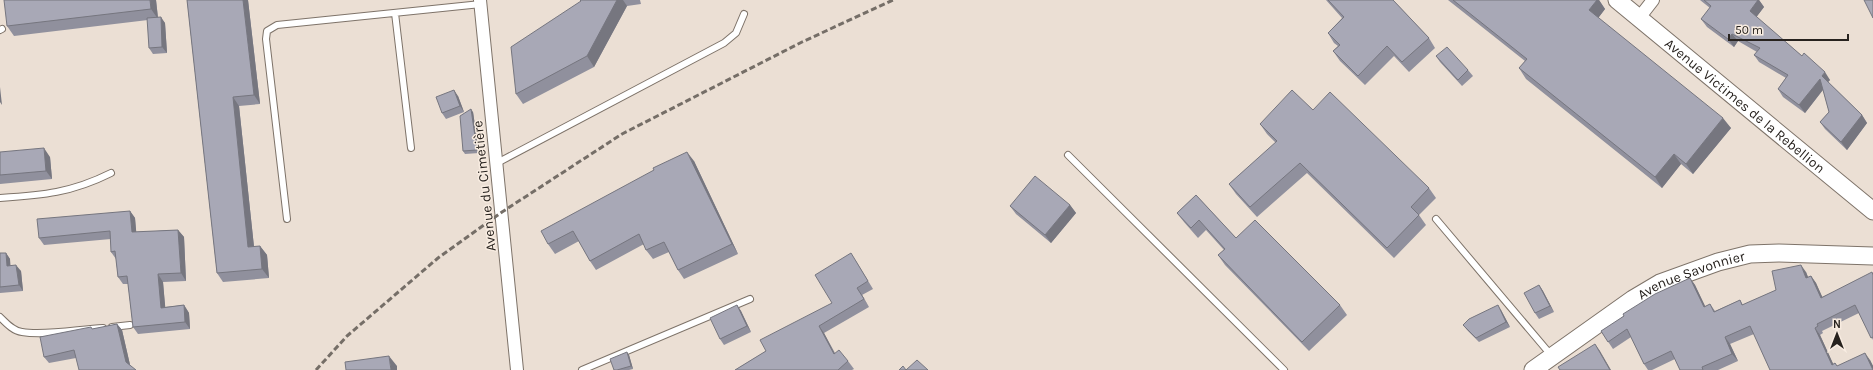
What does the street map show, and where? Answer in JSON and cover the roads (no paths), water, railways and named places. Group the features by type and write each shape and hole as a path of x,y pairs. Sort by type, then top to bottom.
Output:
{"street":[{"name":"Avenue Victimes de la Rebellion","path":"1617,0 1873,211"},
{"path":"1639,18 1653,0"},
{"name":"Avenue du Cimetière","path":"481,2 517,370"},
{"name":"Avenue Savonnier","path":"1533,370 1633,299 1660,283 1718,262 1750,254 1780,253 1873,256"}],"lane":[{"path":"287,219 266,39 267,31 277,26 481,2"},
{"path":"395,13 411,148"},
{"path":"497,163 724,43 736,33 744,14"},
{"path":"1068,155 1284,370"},
{"path":"0,198 49,194 72,190 92,183 111,173"},
{"path":"1436,219 1552,357"},
{"path":"582,370 750,299"},
{"path":"0,317 10,327 21,332 38,333 130,325"}],"railway":[{"path":"316,370 347,336 438,258 502,212 622,134 802,42 893,0"}]}
